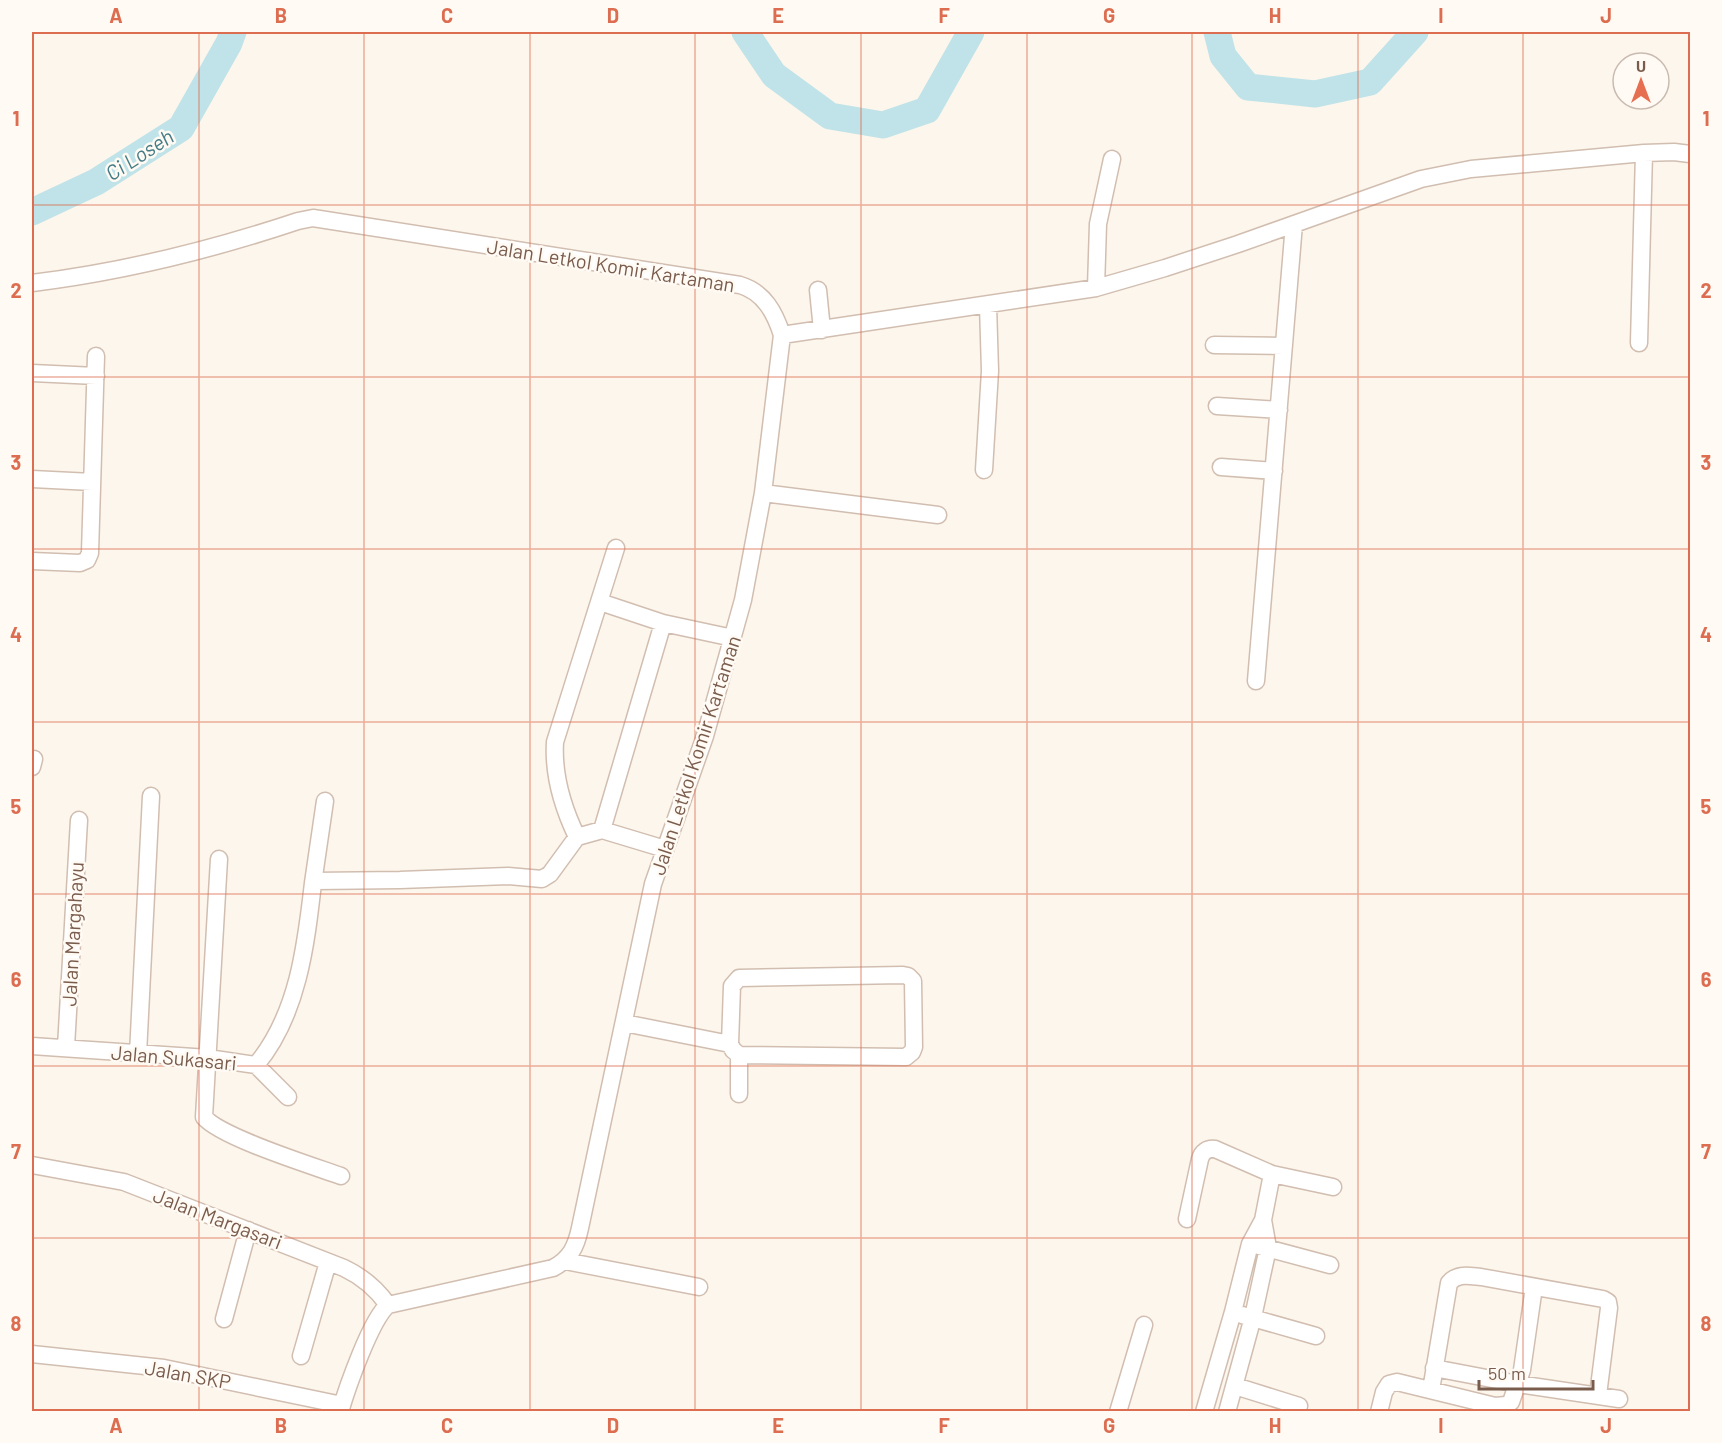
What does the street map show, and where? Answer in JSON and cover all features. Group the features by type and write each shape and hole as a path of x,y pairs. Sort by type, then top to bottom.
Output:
{"street":[{"path":"1639,343 1644,153"},
{"path":"782,335 1096,288 1165,268 1421,179 1472,169 1644,153 1690,154"},
{"path":"1096,288 1098,224 1112,159"},
{"name":"Jalan Letkol Komir Kartaman","path":"32,283 94,274 173,257 313,218 740,285 755,292 776,316 782,335 763,493 743,600 705,736 665,849 648,907 580,1228 574,1248 565,1261"},
{"path":"1256,681 1294,224"},
{"path":"818,290 822,330"},
{"path":"984,470 990,371 988,304"},
{"path":"1214,345 1284,346"},
{"path":"32,561 78,563 87,560 90,553 96,356"},
{"path":"32,373 96,376"},
{"path":"1216,406 1279,410"},
{"path":"1221,466 1274,471"},
{"path":"32,479 92,482"},
{"path":"763,493 938,515"},
{"path":"577,837 561,791 556,766 555,742 616,548"},
{"path":"600,602 663,623 733,638"},
{"path":"602,830 663,623"},
{"path":"138,1054 151,796"},
{"name":"Jalan Sukasari","path":"32,1046 208,1058 256,1065 273,1041 293,993 307,936 326,801"},
{"name":"Jalan Margahayu","path":"66,1047 79,820"},
{"path":"314,881 508,876 542,879 549,874 577,837 602,830 665,849"},
{"path":"219,859 203,1112 207,1121 225,1132 341,1176"},
{"path":"624,1023 734,1049 906,1057 914,1047 910,977 903,975 739,978 732,986 734,1049 739,1094"},
{"path":"256,1065 288,1097"},
{"path":"1187,1219 1200,1160 1202,1154 1208,1150 1215,1149 1272,1174 1333,1187"},
{"name":"Jalan Margasari","path":"32,1165 124,1182 248,1230 359,1275 388,1305"},
{"path":"1204,1412 1250,1244 1263,1220 1272,1174"},
{"path":"1227,1412 1253,1317 1268,1248 1263,1220"},
{"path":"224,1319 248,1230"},
{"path":"1250,1244 1330,1266"},
{"path":"341,1408 373,1328 382,1310 388,1305 539,1272 565,1261 699,1287"},
{"path":"301,1356 328,1262"},
{"path":"1431,1390 1449,1283 1453,1278 1462,1275 1603,1299 1608,1302 1598,1395"},
{"path":"1379,1412 1384,1392 1389,1384 1408,1384 1482,1407 1511,1402 1522,1370 1534,1287"},
{"path":"1233,1312 1316,1336"},
{"path":"1118,1412 1144,1325"},
{"name":"Jalan SKP","path":"32,1354 165,1368 341,1408"},
{"path":"1434,1368 1518,1384 1619,1399"},
{"path":"1235,1386 1299,1406"}],"waterway":[{"name":"Ci Loseh","path":"32,212 96,182 181,128 233,32"},
{"name":"Ci Loseh","path":"745,32 774,75 830,116 883,125 927,110 971,32"},
{"name":"Ci Loseh","path":"1217,32 1223,56 1248,87 1315,94 1370,82 1415,32"}]}
